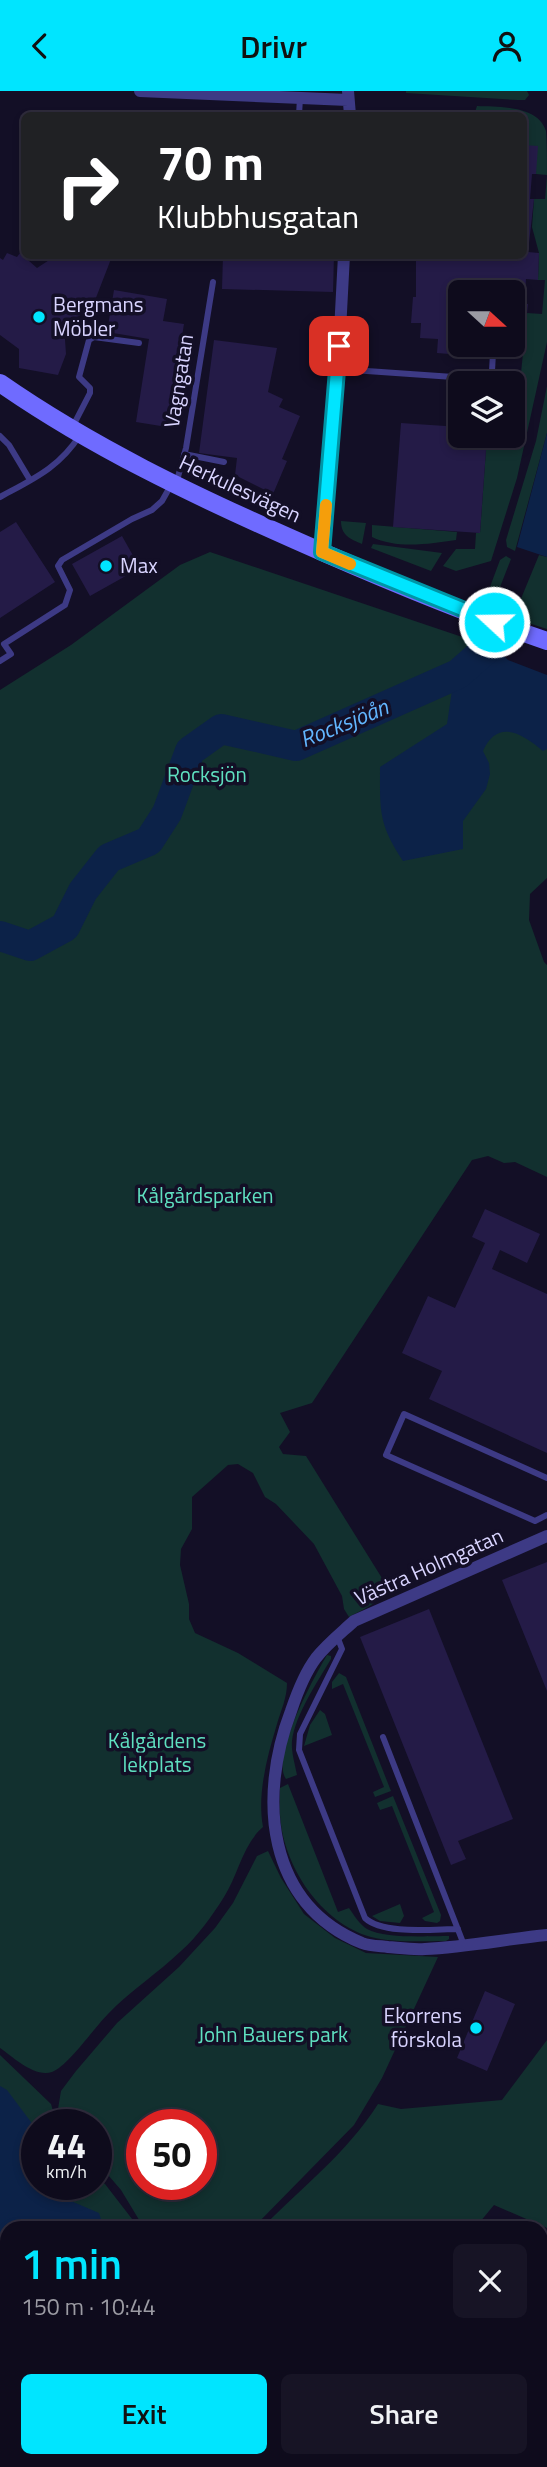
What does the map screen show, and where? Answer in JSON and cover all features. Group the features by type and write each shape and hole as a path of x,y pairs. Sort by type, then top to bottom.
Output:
{"main road":[{"name":"Herkulesvägen","path":"0,383 76,431 174,485 322,552 476,616 547,642"}],"street":[{"path":"140,91 300,98 348,95"},
{"path":"322,552 338,369 344,259"},
{"name":"Västra Holmgatan","path":"547,1536 366,1615 354,1621 334,1639 315,1660 300,1686 285,1725 272,1795 274,1831 280,1856 294,1884 317,1916 365,1945 424,1950 547,1935"}],"lane":[{"path":"299,112 300,98"},
{"name":"Vagngatan","path":"174,485 184,454 214,282"},
{"path":"0,496 58,463 69,452 90,393 90,388 79,377 89,340 94,337 139,344"},
{"path":"338,369 482,379 492,371 493,357"},
{"path":"0,436 9,445 30,480"},
{"path":"184,454 224,462"},
{"path":"0,661 11,654 4,644 65,605 70,590 58,566 62,560 152,510 174,485"},
{"path":"547,1478 404,1413 386,1455 535,1521 547,1515"},
{"path":"334,1639 342,1649 300,1734 299,1750 365,1919 383,1928 458,1929"},
{"path":"383,1737 464,1944"}],"green space":[{"path":"406,91 527,91 529,95 525,100 518,100"},
{"path":"477,106 526,112 475,112"},
{"path":"527,112 535,116 546,131 547,175 536,174 527,154"},
{"path":"547,176 547,342 525,442 525,371 521,371 523,357 525,357 527,313 542,314 545,280 538,280 539,253 532,227 534,199 545,199"},
{"path":"547,386 547,433 515,551 507,547 506,540 536,441"},
{"path":"486,448 524,448 491,561 456,571 443,566 456,549 475,549 476,533 480,533"},
{"path":"341,521 366,523 362,544 345,534"},
{"path":"372,525 457,532 456,540 424,544 392,543 372,537"},
{"path":"373,544 442,553 431,571 371,548"},
{"name":"Kålgårdsparken","path":"210,552 477,642 455,670 547,710 547,878 530,894 529,920 547,965 547,1177 515,1162 504,1163 488,1156 472,1160 312,1403 280,1413 290,1432 279,1447 283,1454 306,1456 385,1583 377,1600 349,1617 344,1609 342,1596 314,1544 276,1504 265,1497 253,1473 238,1464 228,1465 192,1497 192,1529 181,1549 180,1565 189,1604 189,1619 195,1633 238,1653 287,1683 264,1775 261,1802 263,1827 250,1842 224,1897 193,1939 102,2020 66,2062 52,2072 45,2073 24,2066 0,2048 0,690 71,645 180,565"},
{"path":"539,555 547,557 547,629 513,618"},
{"path":"506,556 511,559 495,600 499,602 495,610 484,603 500,560"},
{"path":"327,1655 331,1656 331,1659 308,1699 294,1731 292,1749 297,1775 286,1779 283,1768 284,1753 289,1736 304,1698"},
{"path":"339,1673 346,1677 391,1791 375,1797 373,1792 384,1787 343,1684 332,1689 332,1682"},
{"path":"320,1710 325,1714 332,1735 304,1746 310,1725"},
{"path":"288,1784 338,1912 349,1908 362,1925 375,1932 406,1936 449,1936 449,1939 408,1941 371,1937 353,1930 321,1906 308,1890 288,1854 280,1812 280,1788"},
{"path":"393,1796 441,1915 437,1923 422,1918 434,1912 392,1806 380,1810 377,1803"},
{"name":"John Bauers park","path":"268,1851 281,1878 304,1914 335,1938 366,1953 438,1957 382,2078 354,2125 260,2221 140,2221 127,2200 217,2200 217,2109 126,2109 126,2198 112,2180 112,2109 58,2109 61,2091 117,2023 179,1967 215,1928 233,1903 257,1856"},
{"path":"400,1904 404,1916 400,1923 380,1921 372,1916"},
{"path":"547,2040 547,2221 531,2221 494,2205 481,2221 269,2221 352,2139 378,2104 401,2109 502,2100"},
{"path":"0,2055 51,2104 52,2109 21,2109 21,2200 112,2200 112,2193 134,2221 0,2221"}],"water":[{"path":"547,433 547,557 517,547"},
{"path":"477,640 500,648 499,651 508,660 547,675 547,749 543,751 527,739 511,732 496,735 483,751 489,763 490,774 486,789 463,821 463,849 403,861 389,836 382,816 380,767 447,724 455,670"},
{"path":"0,2086 7,2090 21,2109 21,2200 70,2200 99,2213 102,2221 0,2221"}],"building":[{"path":"527,145 538,146 536,174 532,174 530,199 534,199 528,252 539,253 538,280 526,279 525,292 525,280 448,280 448,354 437,353 438,339 420,338 421,323 411,323 413,297 416,297 416,259 527,259"},
{"name":"Bergmans Möbler","path":"7,253 17,257 20,253 21,259 27,259 37,268 51,259 111,259 92,308 64,325 66,354 58,375 19,368 19,349 0,335 0,258 3,260"},
{"path":"223,259 334,259 333,292 222,289"},
{"path":"114,290 167,299 163,321 184,324 167,427 136,422 149,339 107,332"},
{"path":"525,304 528,304 525,332"},
{"path":"214,340 277,348 268,392 283,399 279,407 300,416 282,459 287,461 273,494 235,475 237,458 199,453"},
{"path":"401,423 448,426 448,448 486,448 480,533 393,527"},
{"path":"16,522 55,582 0,618 0,532"},
{"name":"Max","path":"122,536 140,568 90,596 72,564"},
{"path":"485,1209 540,1234 527,1263 500,1250 492,1269 547,1294 547,1453 429,1399 442,1371 402,1353 428,1296 455,1308 485,1243 472,1237"},
{"path":"547,1562 547,1691 502,1580"},
{"path":"429,1609 513,1819 458,1841 466,1859 451,1865 360,1637"},
{"path":"485,1991 515,2004 487,2071 457,2058"}],"waterway":[{"name":"Rocksjöån","path":"0,936 30,946 65,927 83,891 109,858 149,841 167,813 190,751 221,729 296,746 458,674 491,645"}],"slow traffic":[{"path":"326,505 322,552 350,564"}],"place":[{"name":"Bergmans Möbler","path":"39,317"},
{"name":"Max","path":"106,566"},
{"name":"Ekorrens förskola","path":"476,2028"}],"route":[{"path":"339,346 322,552 494,622"}],"park label":[{"name":"Rocksjön","path":"207,775"},
{"name":"Kålgårdens lekplats","path":"157,1753"}]}
